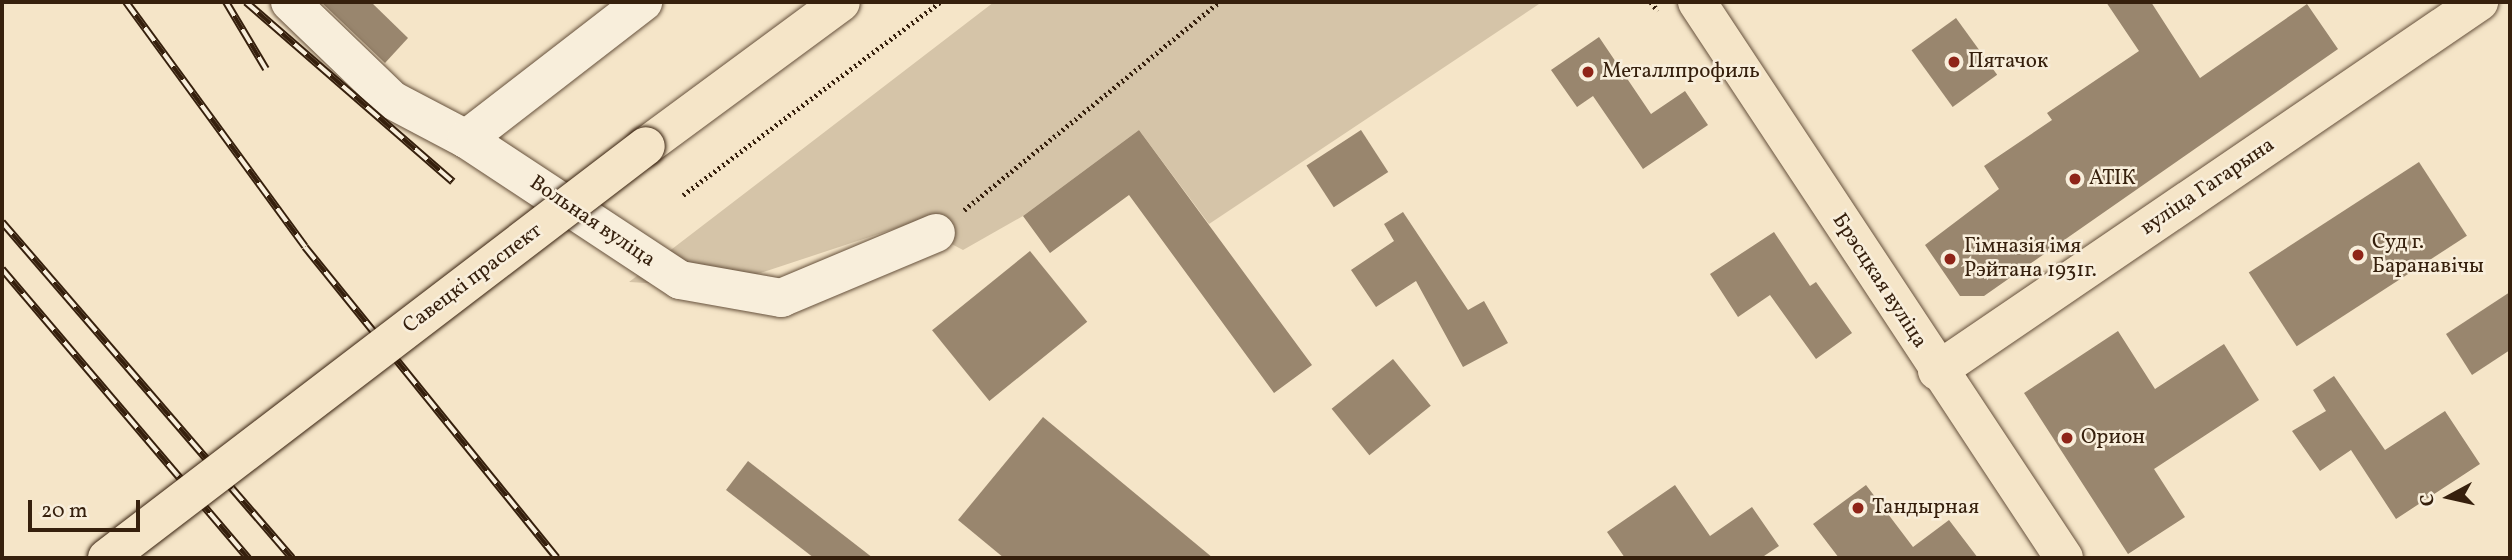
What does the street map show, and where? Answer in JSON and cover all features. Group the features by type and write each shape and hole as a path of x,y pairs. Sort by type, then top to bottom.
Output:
{"main road":[{"name":"Савецкі праспект","path":"107,558 646,146 841,2"},
{"name":"Брэсцкая вуліца","path":"1698,2 1937,371 2064,558"},
{"name":"вуліца Гагарына","path":"1937,371 2479,2"}],"lane":[{"name":"Вольная вуліца","path":"290,2 393,100 466,139 680,280 781,298 936,233"},
{"path":"466,139 643,2"}],"path":[{"path":"683,195 940,2"},
{"path":"936,233 1219,2"}],"shaded area":[{"path":"994,2 1542,2 1209,224 1139,130 1023,216 963,250 912,223 718,287 629,282"}],"building":[{"path":"321,2 371,2 408,38 385,63"},
{"name":"АТІК","path":"2106,2 2151,2 2200,78 2307,4 2338,49 1984,296 1960,296 1925,245 1999,189 1984,166 2052,120 2047,113 2139,51"},
{"name":"Пятачок","path":"1956,18 1997,75 1953,107 1912,50"},
{"path":"1599,37 1651,114 1685,91 1708,125 1643,169 1593,96 1577,107 1551,70"},
{"path":"1139,130 1312,365 1274,393 1129,195 1050,253 1023,216"},
{"path":"1361,130 1388,172 1334,207 1306,165"},
{"name":"Суд г. Баранавічы","path":"2419,162 2467,236 2297,346 2249,273"},
{"path":"1403,212 1468,310 1484,301 1508,343 1463,367 1416,281 1376,307 1351,270 1394,241 1384,224"},
{"path":"1774,232 1810,286 1816,282 1852,333 1816,359 1770,295 1738,317 1710,274"},
{"path":"1030,251 1087,322 989,401 932,330"},
{"path":"2510,292 2510,350 2472,375 2446,334"},
{"path":"2118,331 2155,389 2224,344 2259,400 2154,469 2185,517 2128,554 2024,393"},
{"path":"1393,359 1431,406 1369,455 1332,409"},
{"path":"2334,376 2385,450 2445,411 2480,464 2396,519 2351,450 2320,471 2292,431 2326,411 2313,390"},
{"path":"1043,417 1213,558 1004,558 958,520"},
{"path":"748,461 873,558 814,558 726,490"},
{"path":"1675,485 1710,536 1752,507 1779,546 1761,558 1625,558 1607,532"},
{"path":"1866,485 1913,547 1949,520 1978,558 1839,558 1813,524"}],"railway":[{"path":"126,2 305,247 557,558"},
{"path":"226,2 266,69"},
{"path":"246,2 453,182"},
{"path":"2,222 292,558"},
{"path":"2,269 248,558"}],"place":[{"name":"Пятачок","path":"1954,62"},
{"name":"Металлпрофиль","path":"1588,72"},
{"name":"АТІК","path":"2075,179"},
{"name":"Суд г. Баранавічы","path":"2358,255"},
{"name":"Гімназія імя Рэйтана 1931г.","path":"1950,259"},
{"name":"Орион","path":"2067,438"},
{"name":"Тандырная","path":"1858,508"}]}
